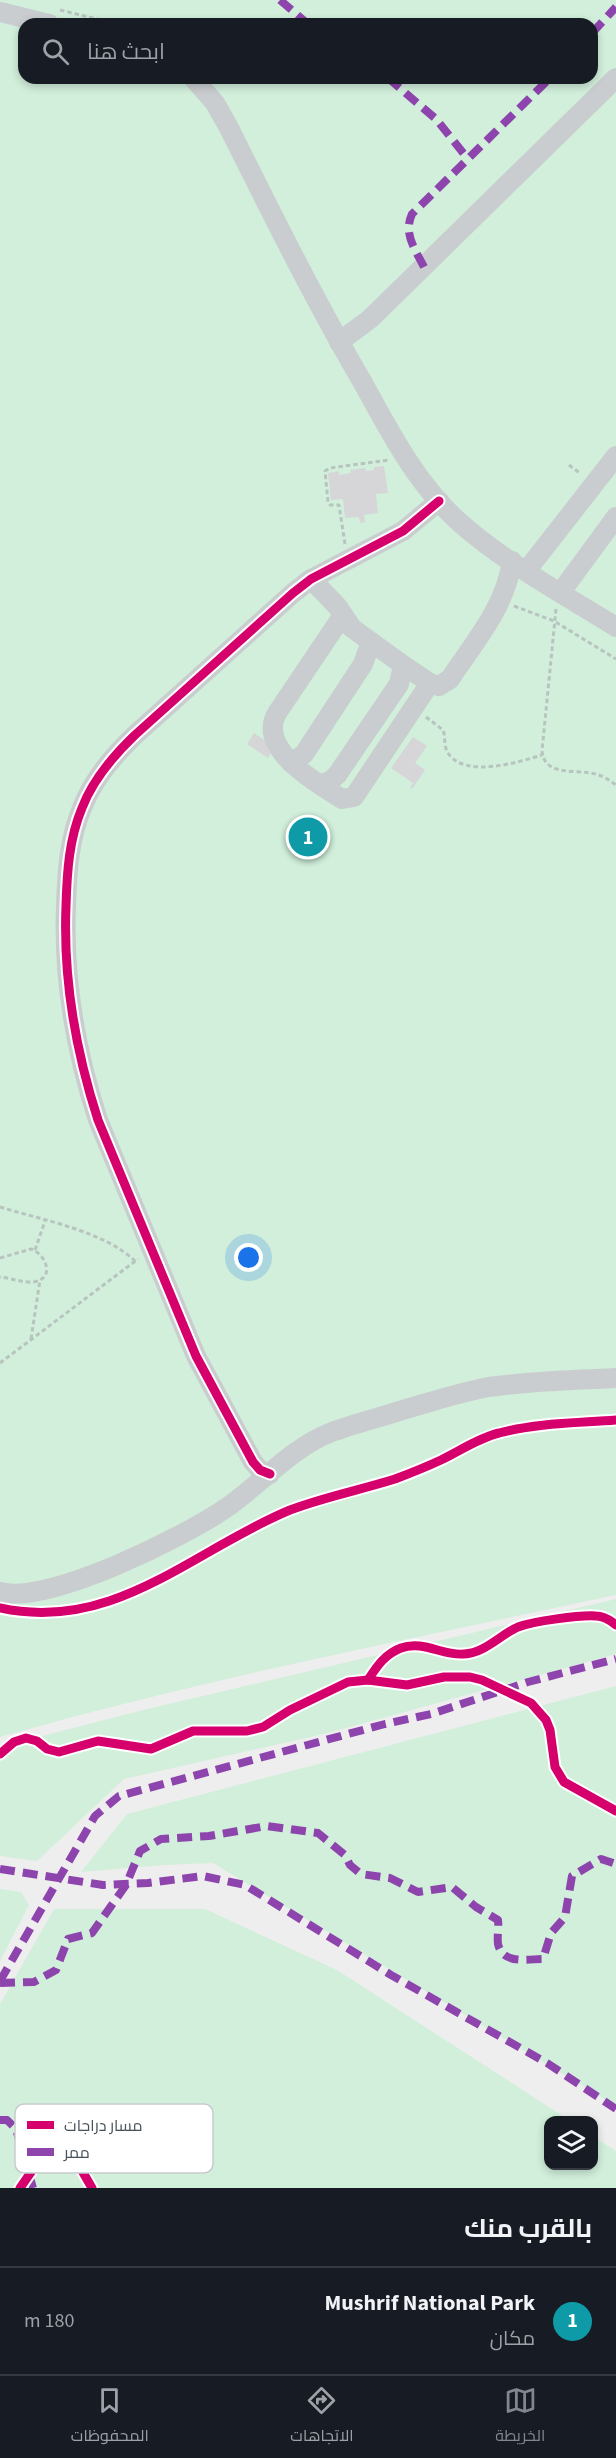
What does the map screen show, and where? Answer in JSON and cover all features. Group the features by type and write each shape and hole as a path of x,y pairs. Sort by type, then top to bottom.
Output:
{"street":[{"path":"0,12 50,16"},
{"path":"339,342 370,319 616,78"},
{"path":"198,84 215,104 228,126 339,342 406,458 439,501 458,521 520,566 616,627"},
{"path":"311,579 328,596 352,628 430,683 439,686 447,682 501,602 520,566 616,456"},
{"path":"270,1474 256,1466 211,1386 98,1120 76,1046 66,970 67,871 75,827 92,786 119,750 273,610 311,579 403,531 439,501"},
{"path":"561,592 616,517"},
{"path":"343,615 274,718 273,735 291,763 342,799 354,797 430,683"},
{"path":"291,763 304,753 363,664 371,642"},
{"path":"320,784 330,781 337,775 399,684 404,665"},
{"path":"0,1592 28,1594 48,1589 146,1553 226,1508 307,1445 330,1432 462,1393 517,1384 616,1378"}],"path":[{"path":"50,16 67,18"},
{"path":"348,560 339,506 328,503 325,471 330,468 406,458"},
{"path":"561,592 554,621 542,755 546,763 553,768 591,773 616,785"},
{"path":"501,602 554,621 616,659"},
{"path":"413,709 443,730 446,750 462,762 492,768 542,755"},
{"path":"0,1207 110,1242 135,1261"},
{"path":"35,1250 45,1221"},
{"path":"0,1258 27,1249 35,1250 47,1265 46,1273 40,1280 30,1339"},
{"path":"0,1363 152,1249"},
{"path":"0,1277 31,1282 40,1280"}],"green space":[{"path":"0,0 616,0 616,1595 230,1678 0,1737"},
{"path":"616,1599 616,1654 328,1733 124,1779 37,1861 0,1856 0,1747 143,1710"},
{"path":"616,1686 616,2106 213,1863 81,1872 127,1814"},
{"path":"0,1889 21,1892 29,1905 0,1961"},
{"path":"54,1909 205,1909 337,1970 563,2116 544,2116 544,2170 598,2170 598,2140 616,2151 616,2188 0,2188 0,2004"}],"building":[{"path":"384,466 388,493 376,494 378,513 364,515 365,522 360,523 359,517 345,518 343,499 331,500 328,473 339,471 339,475 351,473 350,470 365,468 366,471"},
{"path":"254,733 275,747 268,758 247,744"},
{"path":"413,737 427,746 415,763 425,770 412,789 410,788 413,783 391,768"}],"marked path":[{"path":"280,0 301,18"},
{"path":"598,26 616,7"},
{"path":"395,84 436,119 468,159"},
{"path":"424,267 409,235 412,214 544,84"},
{"path":"0,1981 95,1816 119,1796 385,1724 431,1714 528,1682 616,1659"},
{"path":"0,1983 34,1982 56,1970 68,1939 92,1933 126,1885 140,1851 161,1839 209,1836 267,1826 318,1833 345,1855 350,1865 361,1874 390,1878 418,1892 452,1887 476,1907 498,1920 498,1944 501,1951 510,1958 523,1960 543,1959 551,1933 565,1917 572,1876 601,1859 616,1864"},
{"path":"0,1869 103,1885 148,1883 203,1876 245,1885 391,1975 547,2063 616,2109"},
{"path":"0,2120 7,2120 15,2128"},
{"path":"29,2173 33,2188"}],"cycle path":[{"path":"270,1474 260,1470 253,1462 196,1356 98,1120 77,1041 66,961 66,906 71,844 92,787 111,760 135,735 311,579 403,531 439,501"},
{"path":"0,1608 41,1613 80,1609 116,1599 290,1510 395,1479 435,1463 491,1435 542,1425 616,1420"},
{"path":"368,1680 386,1657 409,1646 464,1654 486,1647 511,1630 535,1623 568,1617 596,1616 616,1625"},
{"path":"0,1754 14,1742 26,1738 37,1741 47,1749 59,1752 98,1741 151,1749 193,1731 247,1731 263,1727 290,1710 348,1682 368,1680 407,1685 444,1677 470,1677 482,1680 531,1703 546,1720 550,1730 555,1767 564,1782 616,1811"},
{"path":"20,2188 30,2173"},
{"path":"83,2173 92,2188"}],"place":[{"name":"Mushrif National Park","path":"308,837"}]}
